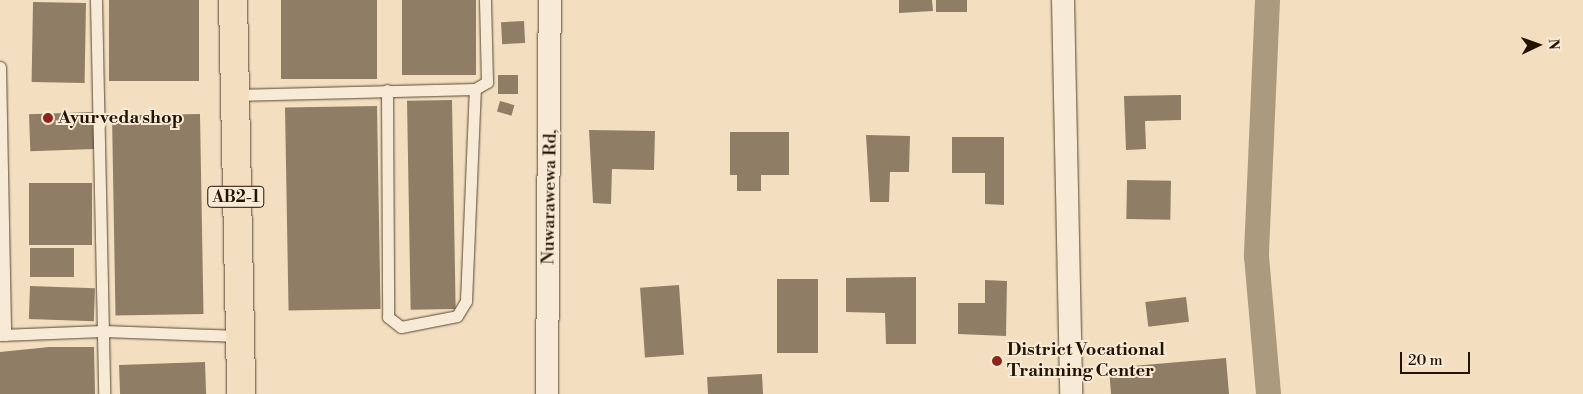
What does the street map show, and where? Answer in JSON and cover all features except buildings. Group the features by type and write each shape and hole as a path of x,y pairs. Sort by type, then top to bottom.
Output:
{"main road":[{"name":"AB2-1","path":"233,0 241,394"}],"street":[{"name":"Nuwarawewa Rd,","path":"547,394 550,0"},
{"path":"1063,0 1071,394"}],"lane":[{"path":"96,0 104,394"},
{"path":"234,95 475,89 487,82 485,0"},
{"path":"0,67 2,335 103,332 239,336"},
{"path":"387,90 388,317 401,327 457,316 466,301 475,89"}],"waterway":[{"path":"1267,0 1256,256 1268,394"}],"place":[{"name":"Ayurveda shop","path":"48,118"},
{"name":"District Vocational Trainning Center","path":"997,361"}]}
